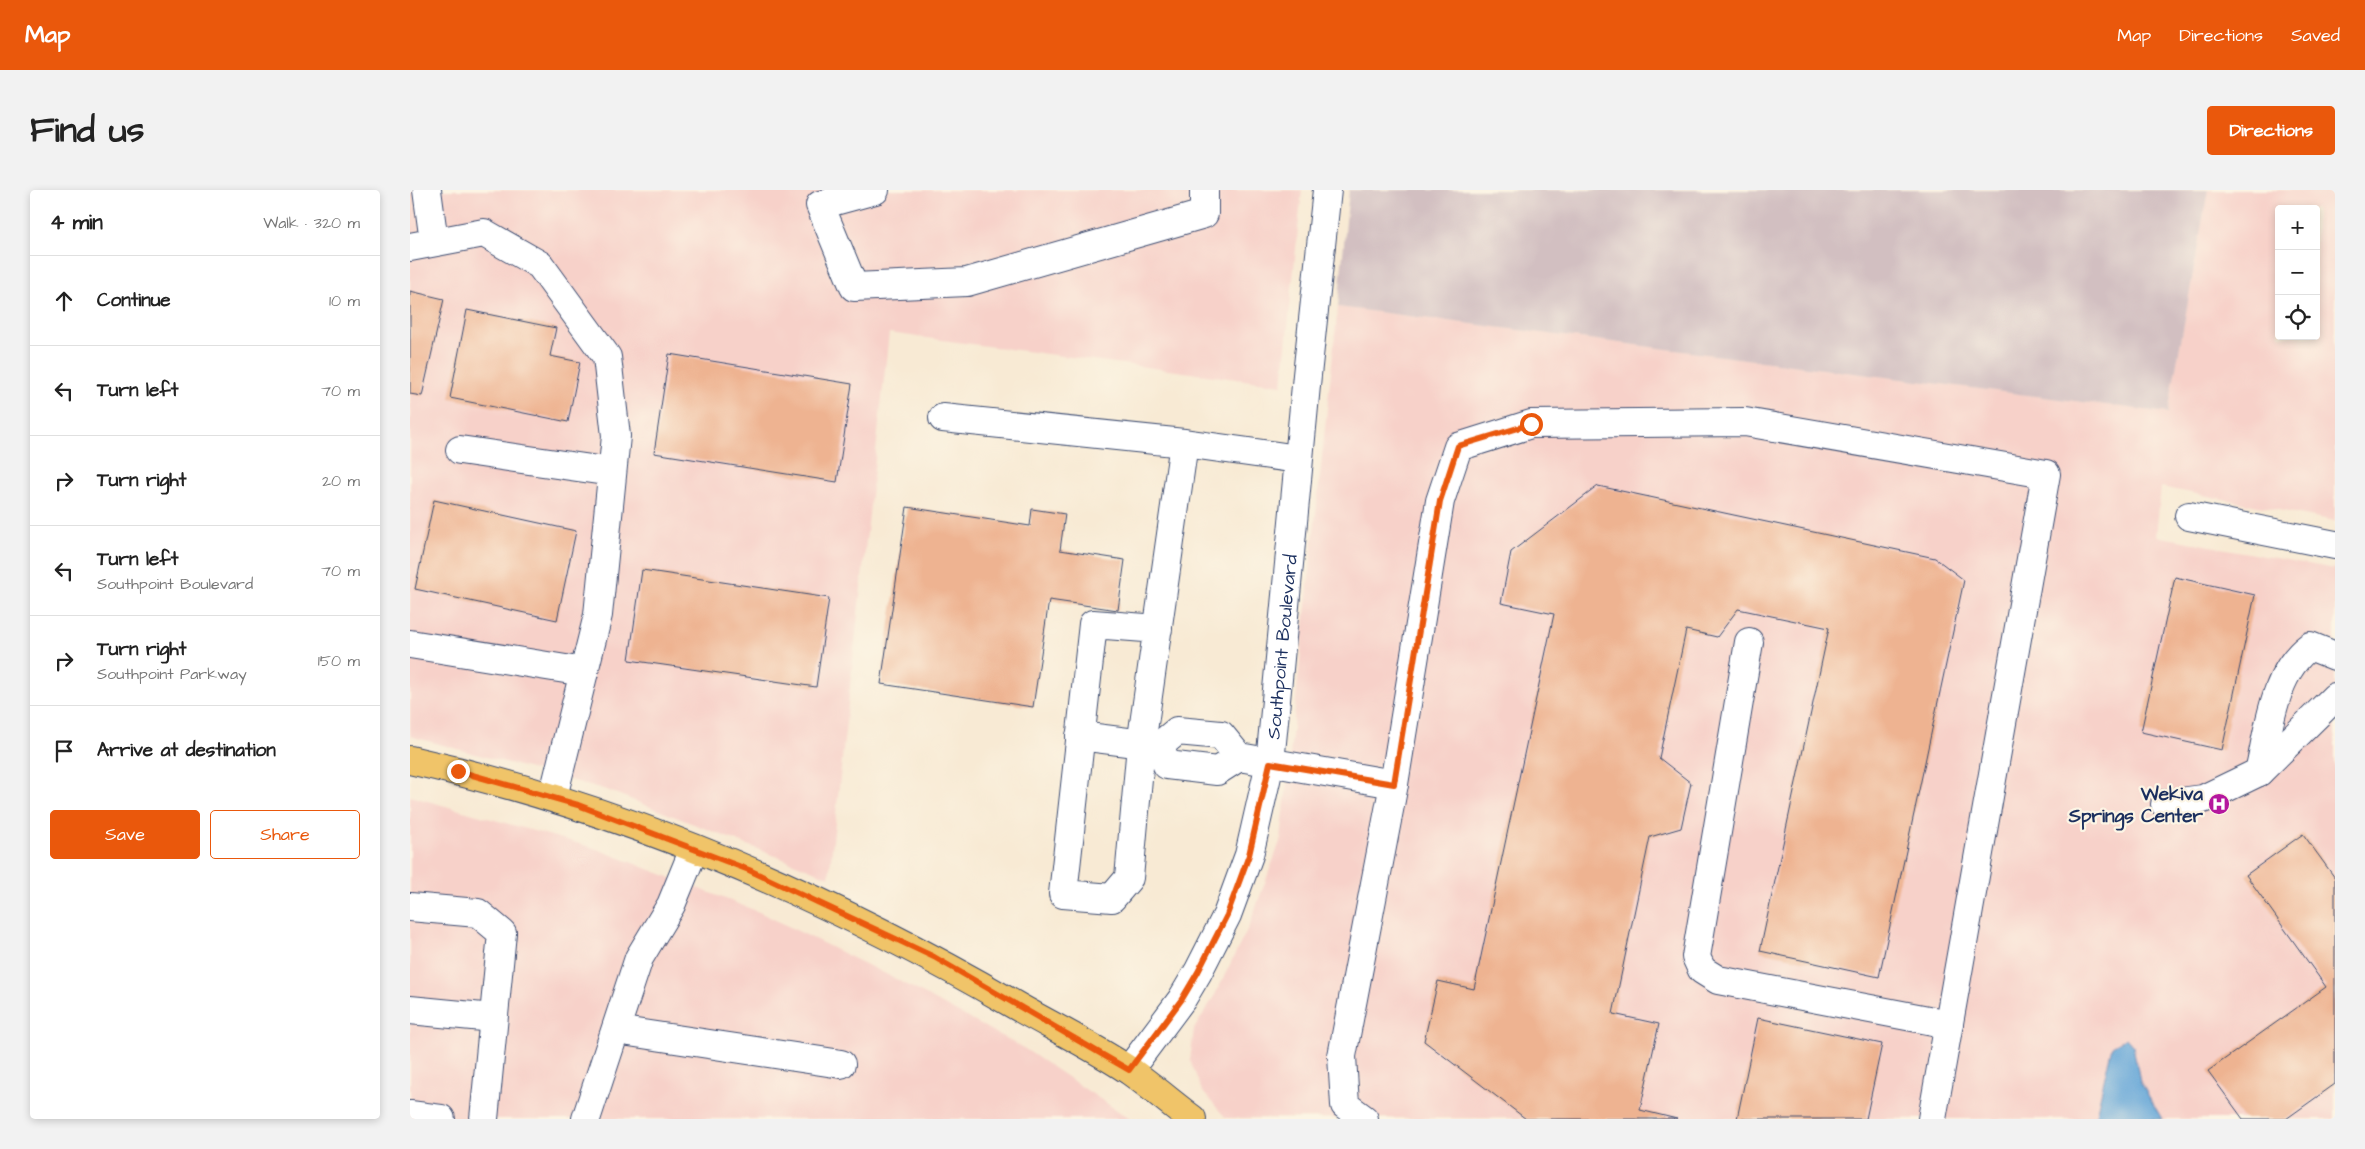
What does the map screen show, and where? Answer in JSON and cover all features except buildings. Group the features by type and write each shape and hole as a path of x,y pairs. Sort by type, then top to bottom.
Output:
{"main road":[{"path":"410,760 458,771 578,805 749,870 934,957 1129,1070 1192,1119"}],"street":[{"path":"427,190 422,245 484,233 540,265 607,357 616,436 598,615 553,798"},
{"path":"875,190 820,205 854,287 967,282 1204,214 1204,190"},
{"name":"Southpoint Boulevard","path":"1129,1070 1182,999 1227,915 1249,855 1270,763 1298,459 1327,190"},
{"path":"943,418 1184,443 1298,459"},
{"path":"1364,1119 1345,1105 1342,1056 1394,784 1440,501 1458,446 1531,424 1745,422 2046,474 1932,1119"},
{"path":"1158,629 1092,624 1063,894 1112,898 1129,878 1150,745 1158,629 1184,443"},
{"path":"460,450 612,472"},
{"path":"2189,516 2335,545"},
{"path":"1749,642 1696,957 1702,970 1718,980 1949,1024"},
{"path":"410,644 584,672"},
{"path":"2259,772 2280,687 2298,655 2310,646 2335,656"},
{"path":"2165,804 2203,799 2259,772 2335,697"},
{"path":"1080,736 1150,745 1177,731 1221,735 1239,758"},
{"path":"1150,745 1167,765 1217,772 1239,758 1394,784"},
{"path":"586,1119 639,958 671,905 694,848"},
{"path":"410,907 478,913 502,933 484,1119"},
{"path":"410,1010 493,1018"},
{"path":"616,1030 841,1064"},
{"path":"410,1115 441,1119"}],"shaded area":[{"path":"410,190 1302,190 1282,385 889,333 829,877 607,790 410,736"},
{"path":"1349,190 2208,190 2168,413 1338,307"},
{"path":"2208,190 2335,190 2335,521 2161,487 2156,536 2335,569 2335,1119 2162,1119 2140,1081 2133,1046 2112,1046 2095,1119 1226,1118 1202,1091 1190,1060 1194,1029 1215,995 1249,926 1281,839 1338,307 2168,413"},
{"path":"410,796 594,848 759,912 898,980 1025,1049 1130,1119 410,1119"}],"water":[{"path":"2126,1038 2133,1046 2140,1081 2162,1119 2095,1119 2112,1046"}],"place":[{"name":"Wekiva Springs Center","path":"2219,804"}],"route":[{"path":"458,771 578,805 749,870 934,957 1129,1070 1182,999 1227,915 1249,855 1270,763 1394,784 1440,501 1458,446 1531,424"}]}
